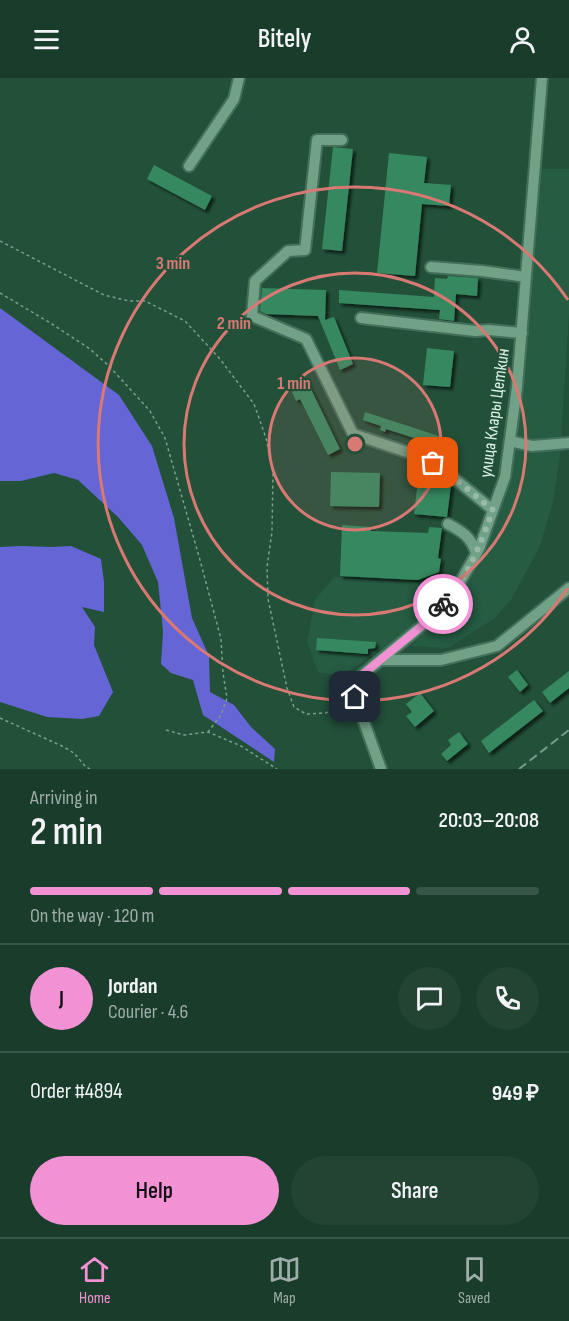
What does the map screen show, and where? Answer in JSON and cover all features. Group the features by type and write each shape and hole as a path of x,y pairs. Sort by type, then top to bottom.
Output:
{"street":[{"path":"189,166 234,99 239,78"},
{"name":"улица Клары Цеткин","path":"355,697 362,675 429,620 454,593 476,553 505,477 517,387 542,78"},
{"path":"342,140 317,140 305,250 288,251 255,281 252,316 306,339 353,434 422,457 444,470 493,510"},
{"path":"431,267 526,276"},
{"path":"361,318 475,331 522,333"},
{"path":"510,441 532,446 569,443"},
{"path":"448,524 462,531 473,542 476,553"},
{"path":"382,660 441,660 497,646 569,588"},
{"path":"355,697 381,769"}],"path":[{"path":"0,241 104,295 129,301 145,301 185,321 220,358 255,404 266,438 273,472 272,532 267,567 268,599 287,688 294,707 306,714 326,713 338,704 355,697"},
{"path":"0,292 90,349 104,361 150,411 165,438 221,639 227,698 221,716 208,732"},
{"path":"0,718 62,746 74,753 90,769"},
{"path":"166,730 184,735 208,732 241,746 277,769"}],"shaded area":[{"path":"539,169 569,169 569,314 560,456 553,502 540,546 511,600 495,618 448,648 411,646 457,601 485,553 507,486 517,431"},
{"path":"0,308 119,395 152,446 174,518 192,618 209,656 210,692 234,705 251,727 275,749 274,762 203,715 193,680 171,673 161,664 163,631 158,582 142,545 118,517 78,480 54,473 21,481 0,481"},
{"path":"71,546 101,559 104,612 82,607 95,627 94,645 113,692 99,716 82,719 47,717 0,702 0,547"},
{"path":"334,577 421,582 442,577 444,589 422,616 397,638 342,676 318,672 307,642 315,600"}],"building":[{"path":"333,147 353,149 342,251 322,249"},
{"path":"389,153 427,157 424,183 451,185 449,206 422,204 415,276 377,273"},
{"path":"154,165 212,196 205,210 147,179"},
{"path":"448,276 478,278 477,296 456,294 454,321 439,319 440,310 339,303 339,290 434,297 435,278 447,279"},
{"path":"262,288 326,290 325,320 334,317 353,364 340,370 318,316 266,314 260,311"},
{"path":"427,348 454,351 450,387 423,385"},
{"path":"306,379 340,449 328,455 300,399 296,401 292,392 300,388 297,383"},
{"path":"365,412 445,438 442,447 386,429 385,432 380,430 381,426 363,420"},
{"path":"331,472 380,473 379,507 330,506"},
{"path":"418,480 451,485 447,517 414,514"},
{"path":"342,525 370,527 371,531 428,533 429,527 442,528 438,558 441,559 439,572 418,580 340,576"},
{"path":"317,638 376,642 375,648 368,649 368,654 316,650"},
{"path":"517,670 528,685 520,692 508,677"},
{"path":"569,671 569,688 550,703 542,692"},
{"path":"420,693 434,711 415,727 406,716 412,712 406,704"},
{"path":"534,700 543,711 489,753 481,741"},
{"path":"459,732 468,744 447,761 441,754 451,745 448,740"}],"railway":[{"path":"519,769 569,730"}],"way so far":[{"path":"433,463 493,510 479,549 454,593 443,604"}],"route":[{"path":"355,697 362,675 429,620 443,604"}]}
